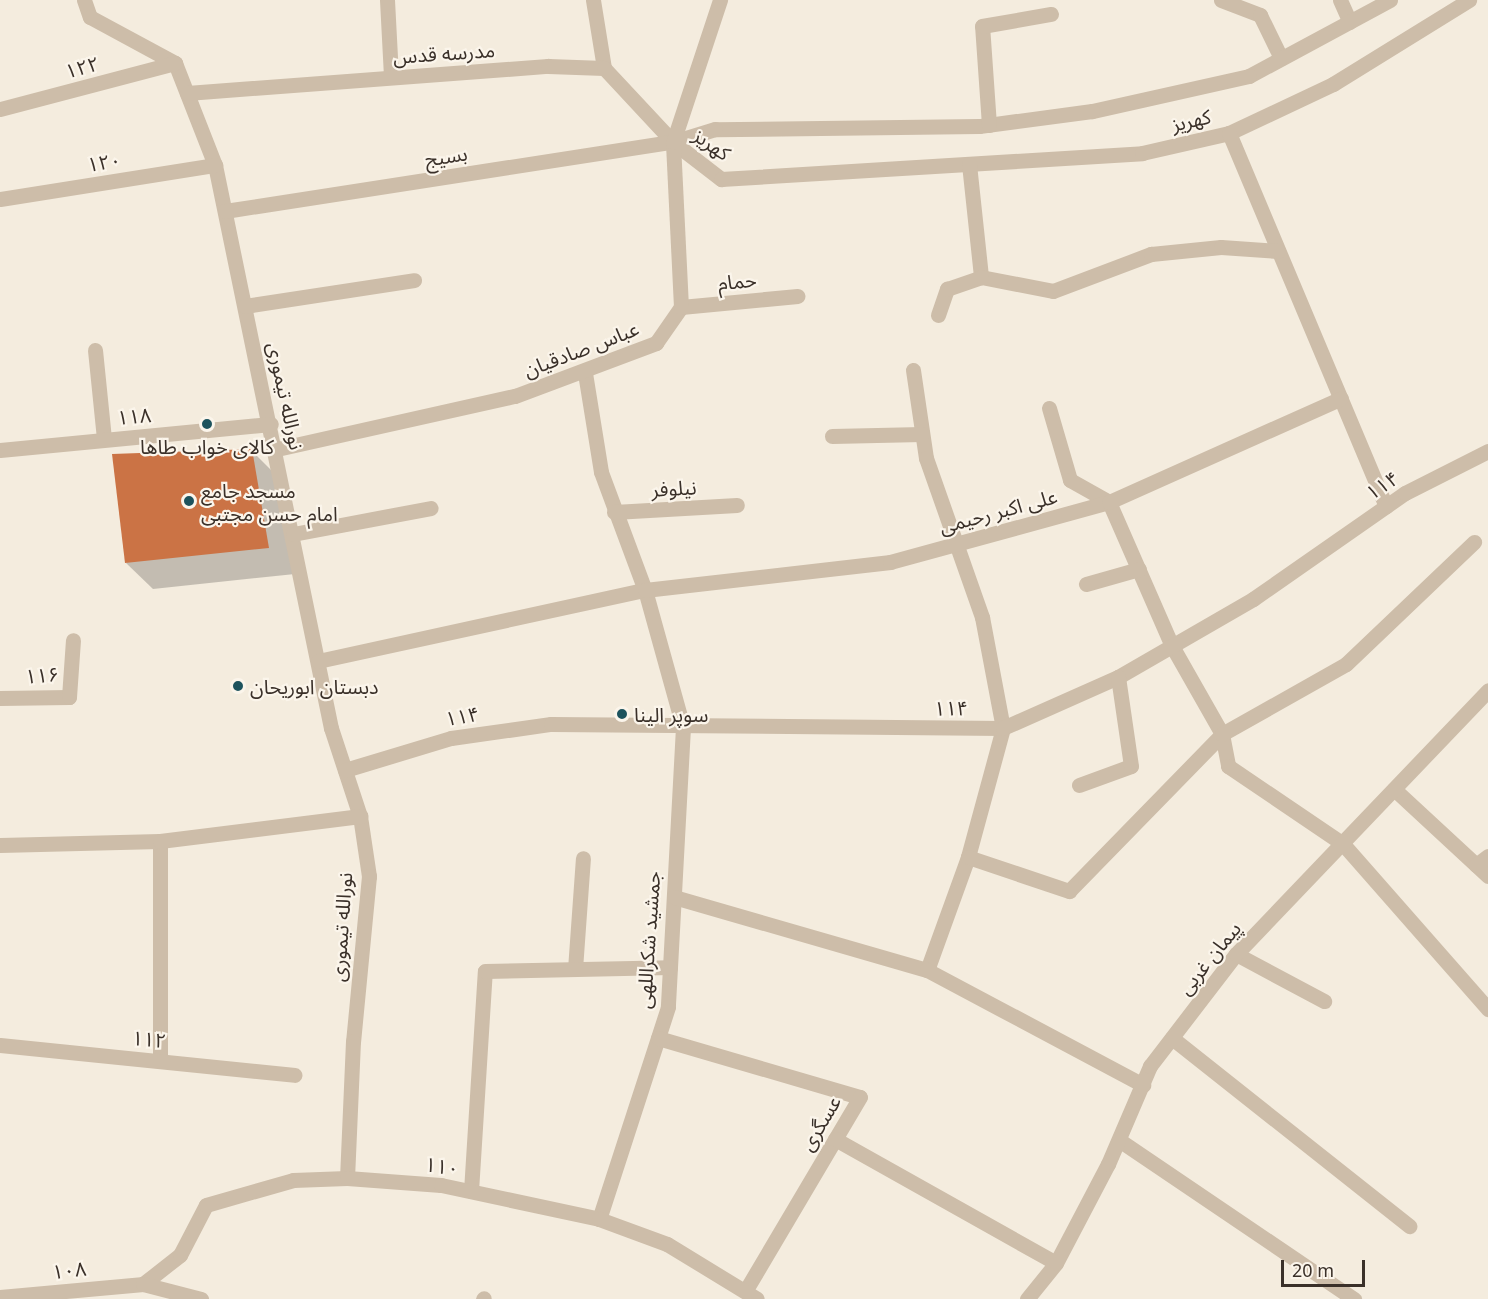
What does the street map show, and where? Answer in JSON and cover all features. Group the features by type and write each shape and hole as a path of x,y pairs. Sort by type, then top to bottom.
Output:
{"street":[{"path":"84,0 90,17 175,63"},
{"path":"387,0 391,77"},
{"path":"593,0 604,68 673,142"},
{"path":"681,307 673,142 720,0"},
{"path":"1221,0 1260,15 1281,58"},
{"path":"1340,0 1350,22"},
{"name":"کهریز","path":"673,142 715,129 989,125 1092,111 1249,76 1390,0"},
{"name":"کهریز","path":"673,142 721,179 1142,153 1229,133 1333,84 1469,0"},
{"path":"989,125 982,26 1051,14"},
{"name":"نورالله تیموری","path":"175,63 215,165 277,449 318,661 345,770 360,816 369,876 352,1041 347,1178"},
{"name":"۱۲۲","path":"0,109 175,63"},
{"name":"مدرسه قدس","path":"187,93 391,77 604,68"},
{"path":"1229,133 1386,506"},
{"name":"بسیج","path":"225,211 673,142"},
{"path":"969,164 981,278"},
{"name":"۱۲۰","path":"0,198 215,165"},
{"path":"938,315 947,289 981,278 1053,291 1151,254 1221,247 1278,251"},
{"path":"245,306 414,280"},
{"name":"حمام","path":"681,307 796,296"},
{"name":"عباس صادقیان","path":"277,449 515,396 585,373 656,343 681,307"},
{"path":"95,350 104,440"},
{"path":"913,370 922,434 982,618 1003,728 968,856 927,970"},
{"name":"جمشید شکراللهی","path":"585,373 601,472 645,590 683,727 668,1007 599,1219"},
{"name":"علی اکبر رحیمی","path":"318,661 645,590 890,562 1109,502 1341,398"},
{"path":"1049,408 1070,480 1109,502 1172,645 1222,734 1228,766 1343,844 1488,1009"},
{"name":"۱۱۸","path":"0,450 271,424"},
{"path":"832,436 922,434"},
{"name":"۱۱۴","path":"345,770 451,738 550,724 683,727 1003,728 1118,677 1253,598 1386,506 1488,451"},
{"name":"نیلوفر","path":"614,512 737,505"},
{"path":"293,534 431,507"},
{"path":"968,856 1069,891 1222,734 1346,664 1474,542"},
{"path":"1086,584 1139,569"},
{"name":"۱۱۶","path":"0,698 69,697 73,640"},
{"path":"1079,785 1131,766 1118,677"},
{"name":"پیمان غربی","path":"1027,1299 1056,1263 1119,1140 1143,1085 1172,1038 1236,954 1488,690"},
{"path":"1394,789 1482,861 1488,876"},
{"path":"0,845 160,841 360,816"},
{"path":"160,841 160,1061"},
{"path":"575,969 583,858"},
{"path":"674,897 927,970 1143,1085"},
{"path":"1236,954 1324,1001"},
{"path":"471,1191 485,971 670,967"},
{"name":"عسگری","path":"658,1038 860,1097 835,1138 752,1294"},
{"path":"1172,1038 1409,1226"},
{"name":"۱۱۲","path":"0,1045 294,1075"},
{"path":"835,1138 1056,1263"},
{"path":"1119,1140 1354,1299"},
{"name":"۱۱۰","path":"143,1284 180,1255 206,1205 293,1180 347,1178 471,1191 599,1219 667,1244 752,1294"},
{"path":"143,1284 201,1299"},
{"name":"۱۰۸","path":"0,1297 143,1284"}],"building":[{"name":"مسجد جامع امام حسن مجتبی","path":"252,449 269,548 125,563 112,454"}],"place":[{"name":"کالای خواب طاها","path":"207,424"},
{"name":"مسجد جامع امام حسن مجتبی","path":"189,501"},
{"name":"دبستان ابوریحان","path":"238,686"},
{"name":"سوپر الینا","path":"622,714"}]}
